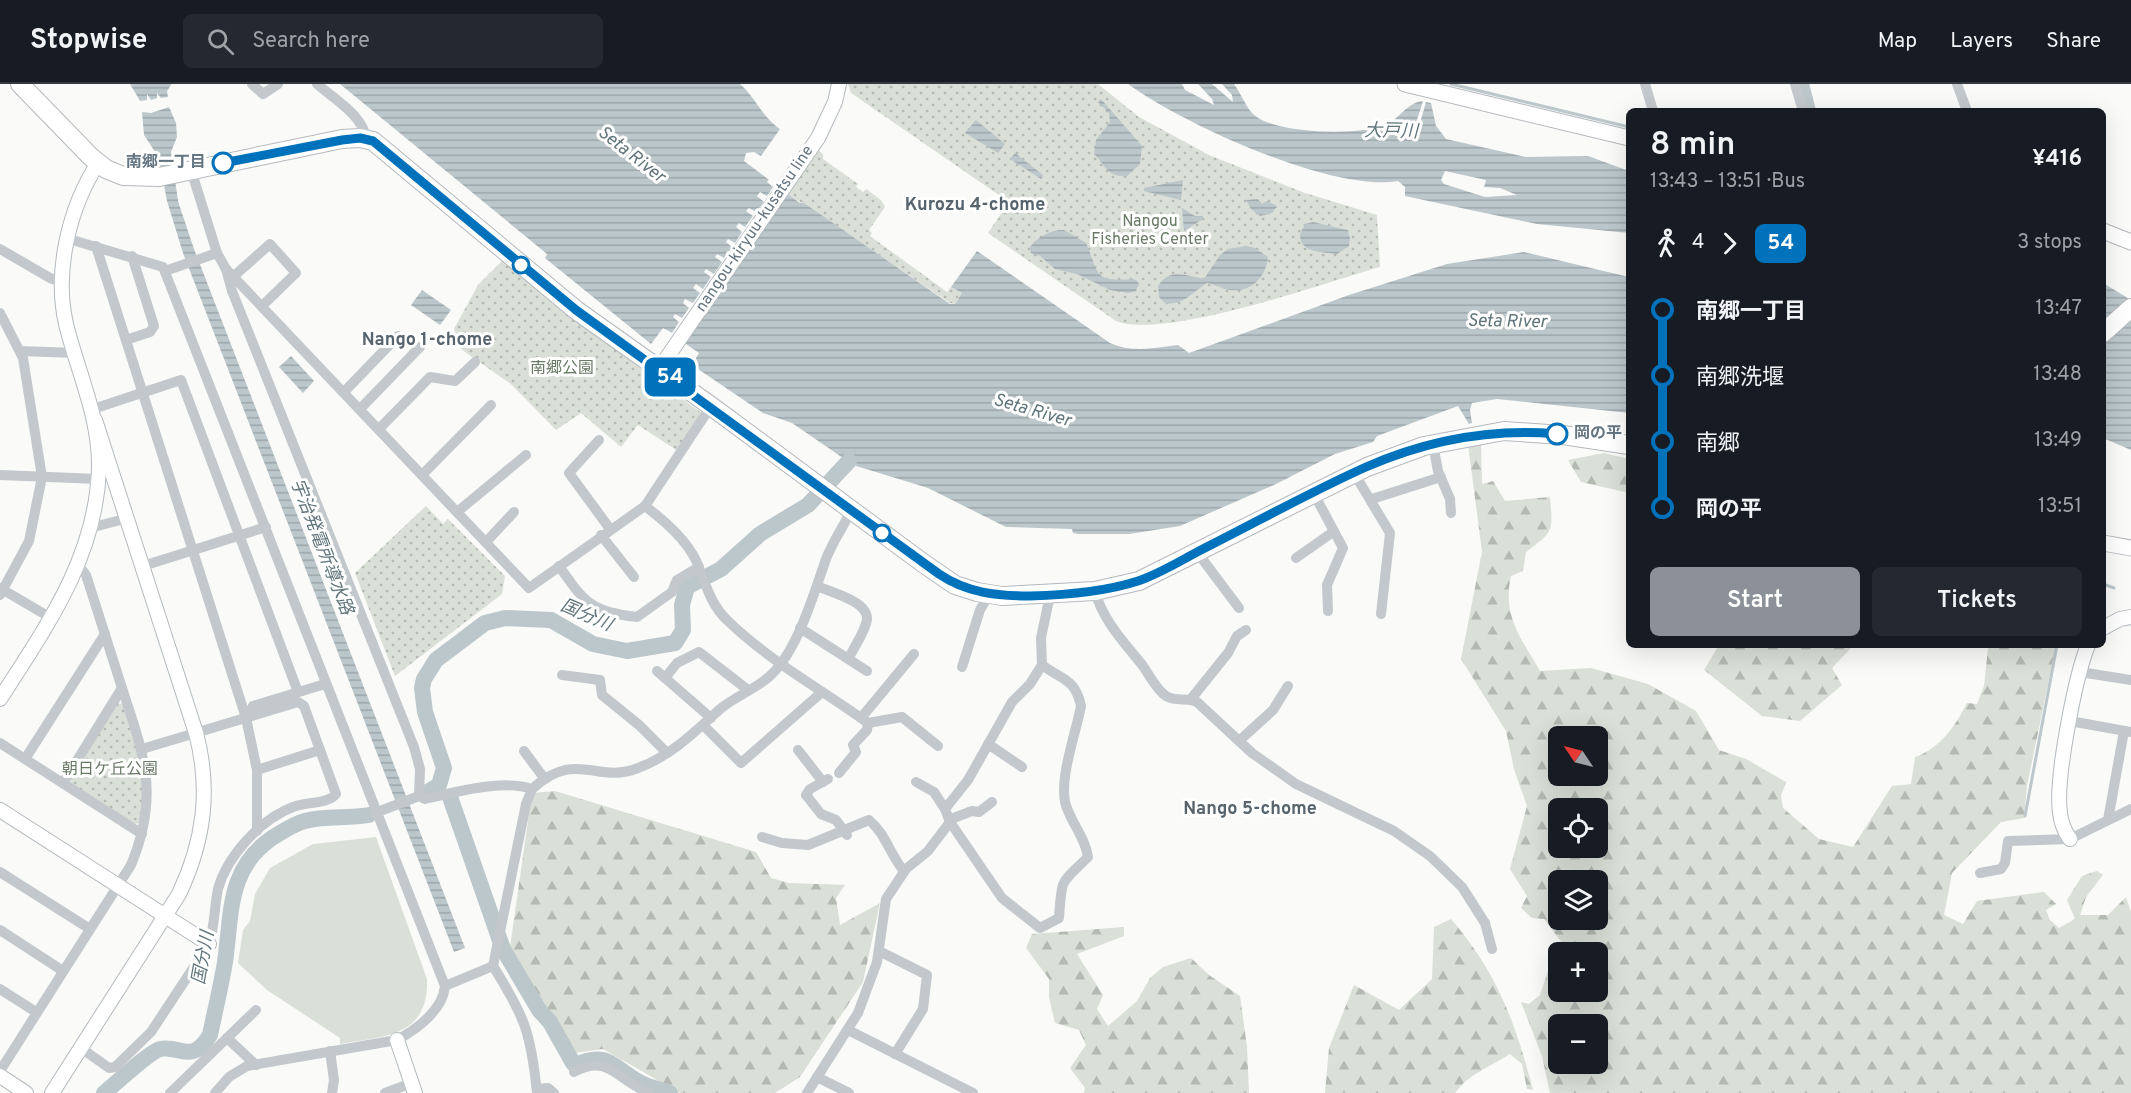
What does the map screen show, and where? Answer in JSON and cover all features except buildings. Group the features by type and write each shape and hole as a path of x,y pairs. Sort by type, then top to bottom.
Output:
{"highway":[{"path":"20,84 98,163 123,176 176,173 342,140 366,139 393,155 560,298 711,406 851,511 955,585 989,594 1050,596 1095,591 1139,581 1354,473 1433,444 1504,431 1563,435 1626,444"},
{"path":"2106,330 2131,308"}],"main road":[{"path":"1406,84 1626,137"},
{"path":"2106,232 2131,242"},
{"path":"2106,544 2131,548"}],"street":[{"path":"252,84 263,94 278,84"},
{"path":"317,84 358,120 366,131 366,139"},
{"name":"nangou-kiryuu-kusatsu line","path":"659,369 828,120 839,84"},
{"path":"1645,84 1652,108"},
{"path":"1796,84 1802,108"},
{"path":"1958,84 1966,108"},
{"path":"52,1093 165,916 192,866 204,815 204,769 196,733 67,326 61,282 69,239 82,189 98,163"},
{"path":"176,173 213,254 529,588 645,506 711,406"},
{"path":"69,239 159,264 165,271 375,813 445,986 444,996 426,1019 411,1032 396,1040 237,1070 215,1093"},
{"path":"230,273 270,244 296,273 262,306"},
{"path":"96,246 246,718 257,770 257,831"},
{"path":"0,249 61,282"},
{"path":"165,271 213,254"},
{"path":"126,340 150,332 154,326 132,256"},
{"path":"230,273 232,291 414,747 420,769 419,796"},
{"path":"0,313 20,351 42,477 29,541 1,591 51,618"},
{"path":"344,392 398,336"},
{"path":"360,410 420,347"},
{"path":"20,351 76,353"},
{"path":"379,429 430,377 455,381 476,362"},
{"path":"94,415 143,393 181,380 298,692"},
{"path":"422,475 491,405"},
{"path":"0,699 51,618 79,566 90,528 98,479 94,415"},
{"path":"599,440 569,473 634,577"},
{"path":"1433,444 1441,477 1450,499 1451,513"},
{"path":"457,512 526,455"},
{"path":"1354,473 1390,533 1382,614"},
{"path":"0,475 98,479 103,475 115,476"},
{"path":"1372,500 1441,477"},
{"path":"1314,494 1343,548 1327,585 1328,611"},
{"path":"645,506 686,545 700,569 704,586 725,619 780,664 865,721 902,717 938,746"},
{"path":"554,1093 548,1088 537,1091 527,1028 518,1005 493,966 531,789 544,778 570,768 627,773 648,765 771,675 780,664 812,605 826,557 851,511"},
{"path":"486,542 514,512"},
{"path":"90,528 128,518"},
{"path":"143,566 266,527"},
{"path":"1296,558 1333,532"},
{"path":"1197,552 1239,608"},
{"path":"0,1071 5,1051 36,1012 131,865 142,834 148,783 142,749 86,575 79,566"},
{"path":"559,566 581,597 594,607 616,614 637,617 672,592 677,580 700,569"},
{"path":"817,586 855,602 865,611 867,620 849,658"},
{"path":"1095,591 1100,608 1158,688 1168,697 1180,700 1191,699 1209,711 1239,741 1296,784 1394,831 1430,856 1462,886 1485,923 1492,949"},
{"path":"962,667 980,610 989,594"},
{"path":"945,809 968,780 1012,702 1030,684 1042,665 1041,638 1050,596"},
{"path":"2106,626 2120,619 2131,617"},
{"path":"800,628 867,670"},
{"path":"1191,699 1228,653 1237,636 1246,630"},
{"path":"25,759 105,634"},
{"path":"2070,839 2060,813 2060,789 2070,721 2087,648"},
{"path":"748,690 699,652 677,663 661,675 707,721 741,763 822,692"},
{"path":"840,773 856,752 853,746 867,730 865,721 914,654"},
{"path":"916,782 934,792 950,821 1010,907 1040,928 1059,918 1061,884 1068,874 1088,857 1086,844 1068,811 1063,786 1081,706 1072,682 1042,665"},
{"path":"2080,672 2131,680"},
{"path":"562,675 600,680 602,695 639,725 667,753"},
{"path":"246,718 253,706 325,684"},
{"path":"1239,741 1273,710 1288,686"},
{"path":"63,783 122,688"},
{"path":"81,1048 109,1068 115,1067 152,1032 209,944 214,931 218,889 227,866 257,831 292,807 334,798 336,794 304,706 298,702 142,749"},
{"path":"2070,721 2127,731 2108,820"},
{"path":"0,743 142,834"},
{"path":"988,744 1022,767"},
{"path":"257,770 320,750"},
{"path":"798,750 825,780 810,789 806,795 821,814 836,820 846,833"},
{"path":"524,751 544,778"},
{"path":"375,813 419,796 425,799 518,784 531,789"},
{"path":"807,1093 858,1013 879,951 886,899 904,871 928,851 950,821 972,811 979,812 992,802"},
{"path":"1980,873 2001,869 2005,863 2008,841 2070,839 2131,809"},
{"path":"0,810 209,944"},
{"path":"762,837 802,846 846,833 869,820 883,834 892,857 904,871"},
{"path":"0,872 90,929"},
{"path":"0,930 63,971"},
{"path":"879,951 927,975 923,1009 895,1054"},
{"path":"445,986 493,966"},
{"path":"0,989 36,1012"},
{"path":"170,1093 256,1010"},
{"path":"848,1030 973,1093"},
{"path":"227,1038 256,1065"},
{"path":"385,1093 413,1088 396,1040"},
{"path":"330,1051 334,1080 332,1093"},
{"path":"574,1072 587,1065 599,1063 649,1093"},
{"path":"0,1076 26,1093"},
{"path":"817,1077 849,1093"}],"green space":[{"name":"Nangou Fisheries Center","path":"848,84 1098,84 1139,117 1209,155 1305,193 1377,215 1380,267 1285,296 1206,316 1170,323 1139,325 1116,321 988,233 1009,202 851,93"},
{"path":"818,150 823,154 823,159 858,184 856,187 863,192 866,189 881,200 885,207 869,230 872,233 870,236 947,292 951,287 962,293 955,304 950,303 788,194"},
{"name":"南郷公園","path":"502,261 566,314 703,414 678,451 638,425 621,447 581,413 556,430 512,385 461,349 454,329 478,285"},
{"path":"1468,444 1481,444 1482,484 1493,481 1505,501 1550,497 1550,530 1526,552 1523,571 1511,576 1509,590 1511,615 1515,626 1540,671 1591,668 1648,684 1696,711 1719,750 1746,759 1786,782 1781,796 1783,808 1819,839 1853,847 1892,786 1911,784 1915,757 1940,742 1967,703 1977,704 1984,686 1988,648 2055,648 2027,786 2024,818 2001,822 1952,873 1944,915 1963,924 1977,901 2044,892 2056,904 2046,910 2050,920 2059,928 2075,919 2067,900 2082,876 2097,871 2103,875 2086,897 2080,915 2108,915 2126,897 2131,912 2131,1093 1550,1093 1542,1056 1521,1002 1529,1004 1540,995 1548,971 1548,1002 1608,1002 1608,942 1561,942 1552,930 1608,930 1608,870 1548,870 1548,924 1544,919 1532,918 1521,908 1527,896 1510,869 1527,806 1514,769 1506,731 1461,659 1482,552"},
{"path":"1604,453 1626,458 1626,492 1581,482 1568,460"},
{"path":"426,506 443,524 448,519 505,576 502,594 395,676 355,573"},
{"path":"1717,648 1851,648 1832,668 1842,685 1800,721 1762,716 1704,670"},
{"name":"朝日ケ丘公園","path":"117,703 124,704 144,778 142,822 135,824 71,783 70,777"},
{"path":"555,791 756,852 771,878 789,883 845,885 836,898 840,925 880,903 863,982 800,1077 775,1093 680,1093 603,1049 567,1054 509,954 532,793"},
{"path":"376,837 427,979 426,998 421,1012 412,1023 401,1030 373,1039 340,1044 340,1038 267,990 238,963 243,930 250,921 255,894 270,868 313,844"},
{"path":"1451,919 1493,979 1512,1021 1533,1090 1527,1089 1522,1064 1510,1054 1474,1075 1455,1093 1325,1093 1329,1048 1354,985 1399,1010 1432,979 1434,927"},
{"path":"1124,927 1124,936 1077,954 1103,995 1097,1009 1108,1026 1137,1001 1150,978 1163,967 1191,958 1209,975 1240,996 1247,1047 1249,1093 1084,1093 1085,1088 1070,1068 1086,1045 1079,1030 1055,1023 1049,997 1049,979 1026,948 1032,934"}],"water":[{"path":"130,84 171,85 167,91 168,97 161,98 157,93 157,98 151,100 147,94 147,100 140,101"},
{"name":"Seta River","path":"340,84 740,84 768,119 780,129 761,156 754,152 746,153 744,161 800,203 804,203 950,304 955,304 962,293 951,287 977,251 1110,343 1127,348 1144,349 1178,345 1189,353 1349,295 1447,264 1524,252 1626,276 1626,413 1497,399 1472,403 1470,410 1472,423 1469,424 1458,406 1377,436 1373,442 1335,454 1276,484 1180,526 1129,534 1078,534 1073,533 1072,529 1006,527 928,488 853,465 839,480 830,475 843,458 792,423 763,413 692,365 699,353 663,328 651,344 545,258 547,254"},
{"name":"大戸川","path":"1128,84 1182,84 1185,90 1214,105 1212,99 1198,84 1212,84 1233,102 1232,95 1222,84 1234,84 1254,115 1280,126 1318,131 1373,129 1390,123 1412,104 1423,101 1414,129 1418,130 1426,102 1431,103 1436,126 1446,139 1526,157 1588,156 1626,170 1626,233 1537,224 1405,196 1405,187 1398,181 1370,182 1298,166 1258,152 1183,117","holes":["1445,171 1486,180 1484,187 1500,188 1517,195 1485,197 1444,184 1441,180"]},
{"path":"1101,99 1142,146 1140,164 1127,176 1111,173 1094,154 1096,140 1110,122 1109,113 1098,102"},
{"name":"宇治発電所導水路","path":"169,107 176,123 177,137 171,152 178,201 194,249 465,948 454,952 183,253 167,201 159,158 144,135 142,112 151,113"},
{"path":"976,120 1005,144 998,153 965,133"},
{"path":"1015,153 1043,175 1041,179 1010,159"},
{"path":"1183,180 1181,200 1144,191 1144,188"},
{"path":"1258,199 1262,204 1267,201 1277,206 1272,213 1260,216 1251,209 1246,200"},
{"path":"1182,208 1195,216 1203,216 1203,219 1184,231"},
{"path":"1313,222 1347,230 1350,237 1349,246 1337,254 1319,252 1303,245 1300,234 1305,224"},
{"path":"1064,230 1086,243 1100,274 1111,279 1134,279 1139,283 1136,291 1128,293 1110,290 1077,274 1055,269 1039,255 1031,253 1030,247 1041,237 1049,232"},
{"path":"1246,246 1255,248 1268,257 1261,277 1251,286 1245,289 1230,290 1207,283 1177,302 1165,303 1159,297 1158,286 1168,276 1179,274 1204,279 1220,255 1228,249"},
{"path":"2106,285 2131,300 2131,450 2106,439"},
{"path":"422,290 451,310 440,325 411,305"},
{"path":"291,356 314,381 303,393 279,367"}],"pier":[{"path":"770,178 790,192 683,345 664,331 665,329 672,333 679,322 673,317 675,314 682,318 689,308 683,303 685,299 693,303 700,293 693,288 696,284 703,289 711,277 704,272 706,269 714,274 722,262 715,257 717,254 724,258 732,247 726,242 728,239 735,243 742,232 736,227 739,223 745,227 753,216 746,211 749,208 756,212 764,202 757,196 760,192 767,196 773,187 767,182"}],"waterway":[{"path":"1451,84 1626,126"},
{"path":"1801,84 1807,108"},
{"name":"国分川","path":"424,794 439,785 444,768 425,712 422,688 424,679 436,660 485,623 505,618 551,620 593,644 627,651 675,643 683,630 682,605 687,587 721,569 760,534 808,505 849,461"},
{"path":"2106,585 2114,588"},
{"path":"2025,816 2056,648"},
{"path":"450,797 503,949 539,1010 550,1022 573,1063 576,1065 597,1059 605,1061 643,1084 670,1093"},
{"name":"国分川","path":"104,1093 155,1051 168,1048 192,1052 210,1035 225,962 234,893 239,878 257,850 272,838 301,822 320,818 369,815"}],"bus line":[{"name":"54","path":"223,163 342,140 360,138 373,141 393,155 540,282 576,310 939,574 955,585 977,592 1002,596 1050,596 1095,591 1139,581 1367,467 1424,446 1482,433 1504,431 1557,434"}],"place":[{"name":"南郷一丁目","path":"223,163"},
{"name":"岡の平","path":"1557,434"}],"district":[{"name":"Kurozu 4-chome","path":"975,205"},
{"name":"Nango 1-chome","path":"427,340"},
{"name":"Nango 5-chome","path":"1250,809"}]}
